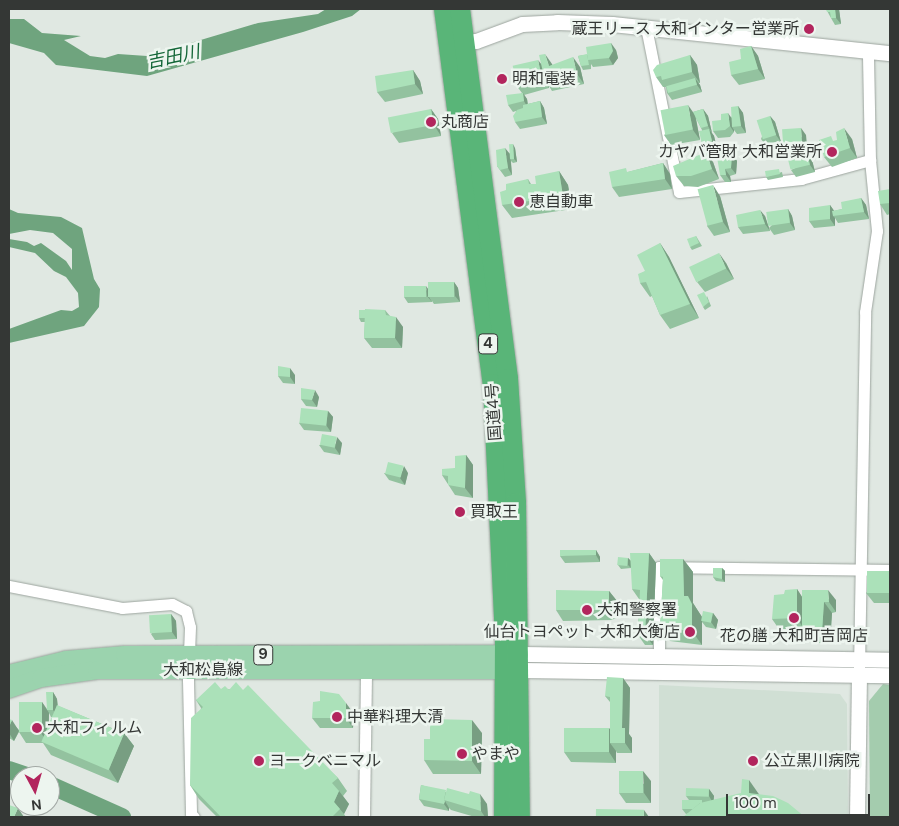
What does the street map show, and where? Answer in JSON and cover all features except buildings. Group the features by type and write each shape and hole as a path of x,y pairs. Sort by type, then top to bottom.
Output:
{"highway":[{"name":"国道4号","path":"452,13 508,379 516,503 512,662 504,817"},
{"name":"国道4号","path":"512,662 520,817"}],"main road":[{"name":"大和松島線","path":"9,674 66,660 512,662"},
{"name":"大和松島線","path":"9,689 71,673 189,662 366,670 512,662"}],"street":[{"path":"457,44 537,22 646,27 890,53"},
{"path":"646,27 679,192 801,179 870,160"},
{"path":"857,817 865,312 877,231 870,160 868,51"},
{"path":"659,657 659,567 890,570"},
{"path":"9,586 122,608 180,606 189,618 191,814 194,817"},
{"path":"512,662 659,657 859,667 890,675"},
{"path":"512,662 859,667 890,660"},
{"path":"364,817 366,670"}],"shaded area":[{"path":"883,684 890,685 890,817 870,817 869,701"},
{"name":"公立黒川病院","path":"659,685 840,694 847,704 848,817 659,817"}],"water":[{"name":"吉田川","path":"326,9 361,9 352,16 303,32 147,76 56,65 44,53 9,43 9,19 24,19 42,33 81,36 64,40 90,56 105,58 118,54 147,56 258,23 318,14"},
{"path":"9,209 18,213 61,217 82,228 94,279 100,289 99,307 84,326 9,343 9,329 61,310 72,311 79,307 78,293 66,277 54,271 35,253 9,247 9,239 27,242 34,246 41,243 66,261 72,270 72,249 53,233 30,230 9,234"}],"waterway":[{"path":"60,789 122,817"}],"place":[{"name":"蔵王リース 大和インター営業所","path":"809,29"},
{"name":"明和電装","path":"502,79"},
{"name":"丸商店","path":"431,122"},
{"name":"カヤバ管財 大和営業所","path":"832,152"},
{"name":"恵自動車","path":"519,202"},
{"name":"買取王","path":"460,512"},
{"name":"大和警察署","path":"587,610"},
{"name":"花の膳 大和町吉岡店","path":"794,618"},
{"name":"仙台トヨペット 大和大衡店","path":"690,632"},
{"name":"中華料理大清","path":"337,717"},
{"name":"大和フィルム","path":"37,728"},
{"name":"やまや","path":"462,754"},
{"name":"ヨークベニマル","path":"259,761"},
{"name":"公立黒川病院","path":"753,761"}]}
